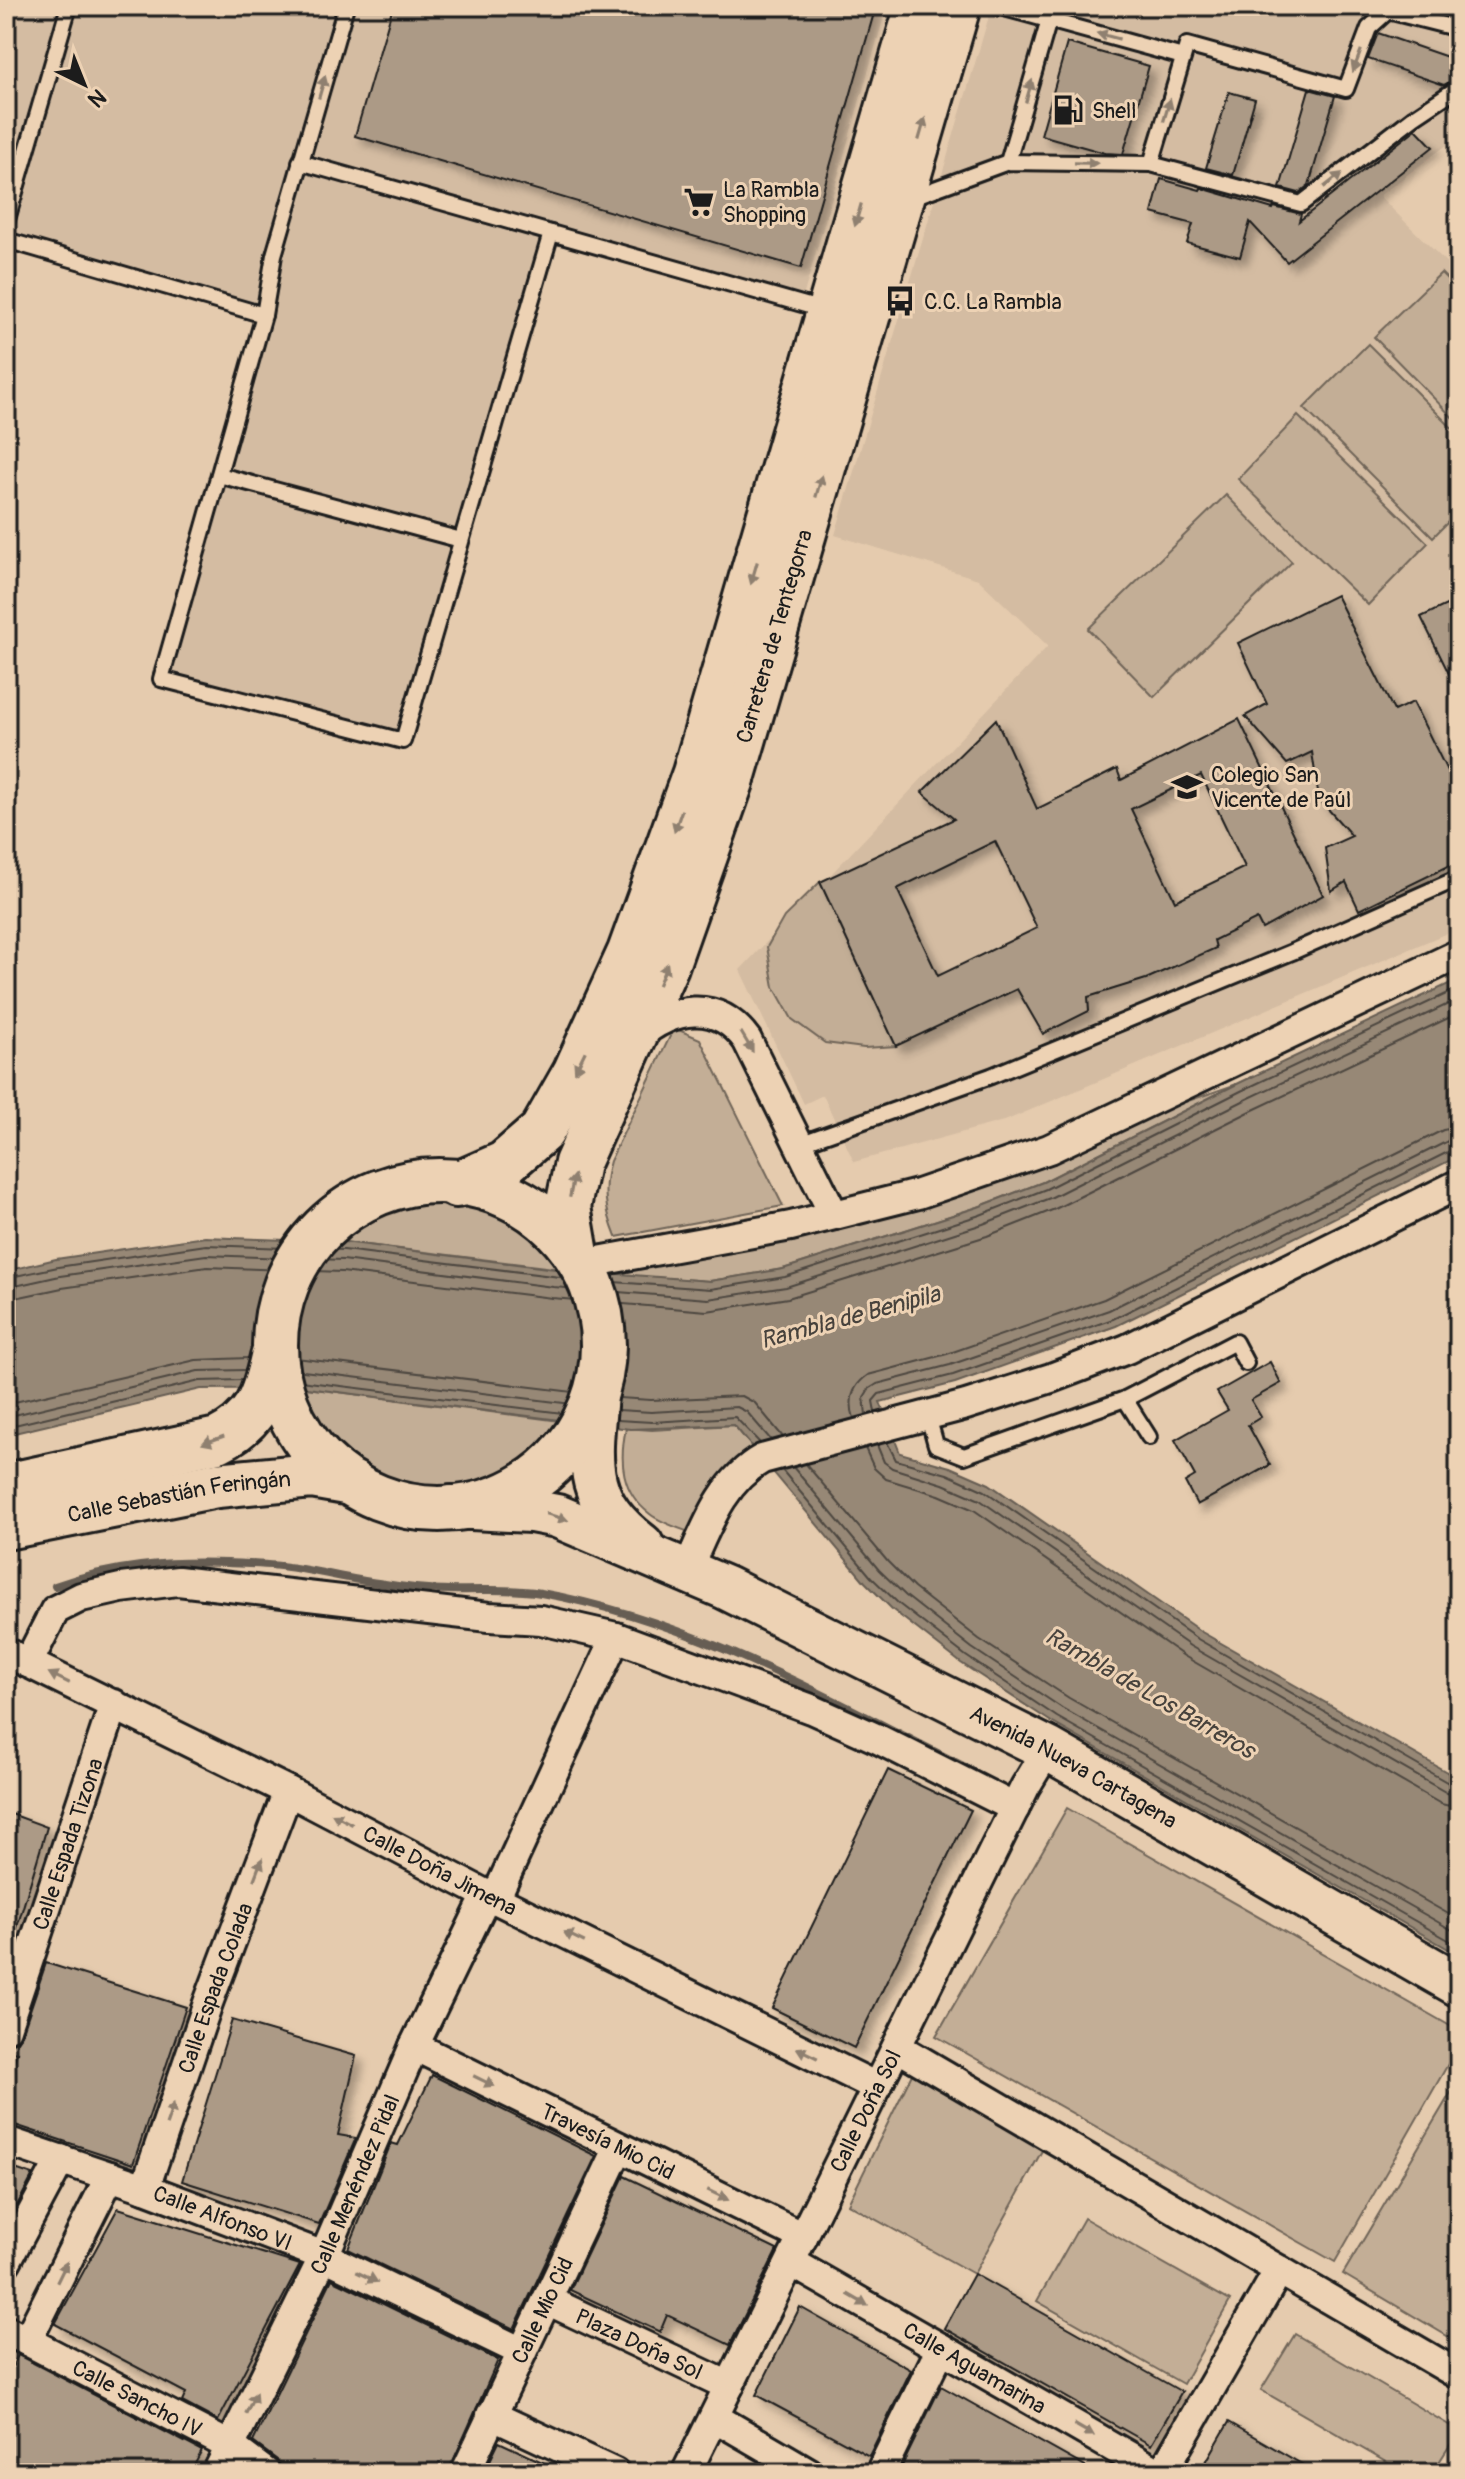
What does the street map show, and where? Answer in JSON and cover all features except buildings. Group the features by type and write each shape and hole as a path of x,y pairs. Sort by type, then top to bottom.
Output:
{"main road":[{"name":"Carretera de Tentegorra","path":"456,1185 504,1164 542,1131 565,1093 630,952 695,773 918,6"},
{"name":"Carretera de Tentegorra","path":"581,1263 569,1228 568,1207 577,1163 682,926 731,782 958,6"},
{"path":"456,1185 496,1194 532,1211 549,1224 581,1263 598,1300 603,1332 603,1364 591,1415 562,1454 535,1478 504,1495 452,1507 435,1507 401,1502 352,1483 313,1452 295,1425 273,1377 276,1315 296,1263 312,1241 343,1214 375,1195 396,1187 456,1185"},
{"name":"Calle Sebastián Feringán","path":"8,1522 218,1440 242,1426 254,1412 273,1377"},
{"name":"Avenida Nueva Cartagena","path":"591,1415 591,1473 598,1493 628,1533 682,1568"},
{"name":"Calle Sebastián Feringán","path":"8,1522 217,1485 312,1476 352,1483"},
{"name":"Avenida Nueva Cartagena","path":"452,1507 531,1511 557,1516 682,1568 1048,1749 1459,1985"}],"street":[{"path":"581,1263 791,1226 918,1194 1049,1149 1459,954"},
{"path":"633,1040 651,1025 681,1012 712,1013 739,1028 834,1215"},
{"path":"682,1568 727,1488 739,1474 762,1459 928,1416 1051,1378 1127,1349 1459,1184"},
{"path":"17,1657 55,1610 81,1597 178,1581 489,1617 541,1620 616,1637 811,1709 1015,1808"},
{"name":"Calle Menéndez Pidal","path":"217,2473 324,2256 414,2046 491,1897 616,1637"},
{"name":"Calle Doña Jimena","path":"17,1657 288,1791 491,1897 877,2087"},
{"name":"Calle Espada Tizona","path":"6,2028 114,1704"},
{"name":"Calle Doña Sol","path":"686,2473 1015,1808 1048,1749"},
{"name":"Calle Espada Colada","path":"145,2188 208,2003 288,1791"},
{"name":"Travesía Mio Cid","path":"414,2046 619,2147 797,2249"},
{"path":"897,2047 1459,2375"},
{"name":"Calle Alfonso VI","path":"6,2141 145,2188 324,2256 522,2352"},
{"name":"Calle Mio Cid","path":"465,2473 619,2147"},
{"path":"6,2262 61,2159"},
{"path":"17,2336 110,2176"},
{"name":"Calle Aguamarina","path":"797,2249 941,2348 1160,2473"},
{"path":"1160,2473 1279,2270"},
{"name":"Plaza Doña Sol","path":"547,2300 729,2386"},
{"name":"Calle Sancho IV","path":"17,2336 230,2446 266,2473"},
{"path":"880,2473 941,2348"},
{"path":"491,2415 615,2473"},
{"path":"714,2417 810,2473"}],"lane":[{"path":"6,223 69,6"},
{"path":"346,6 274,255 264,315 161,679 403,741 551,233"},
{"path":"997,6 1183,57"},
{"path":"1151,164 1187,45 1346,89 1369,28 1388,11 1459,29"},
{"path":"1008,162 1049,20"},
{"path":"901,201 1008,162 1151,164 1301,204 1414,117 1459,87"},
{"path":"300,162 830,311"},
{"path":"6,240 264,315"},
{"path":"219,475 461,540"},
{"path":"799,1144 991,1076 1292,952 1459,878"},
{"path":"928,1416 936,1445 964,1456 1125,1399 1235,1342 1246,1363"},
{"path":"1125,1399 1149,1437"}],"shaded area":[{"name":"La Rambla Shopping","path":"6,6 887,6 801,304 551,233 403,741 161,679 264,316 6,240"},
{"path":"992,6 1459,6 1459,136 1379,196 1459,275 1459,928 1007,1120 854,1162 823,1095 804,1104 740,970 1048,646 978,579 835,535"},
{"path":"1441,273 1459,291 1459,424 1374,337"},
{"path":"1368,344 1459,435 1459,511 1433,537 1304,408"},
{"path":"1298,416 1428,543 1368,605 1238,479"},
{"path":"1226,495 1292,562 1154,697 1088,629"},
{"path":"820,882 896,1046 864,1048 825,1043 792,1019 774,987 767,947 784,917"},
{"path":"674,1028 700,1039 783,1206 616,1237 606,1199 610,1161"},
{"path":"1237,1084 1043,1182 978,1207 783,1269 710,1281 621,1275 615,1258 1049,1149"},
{"path":"418,1184 470,1188 518,1203 552,1228 586,1272 344,1242 312,1241 360,1204 388,1191"},
{"path":"280,1388 307,1388 583,1424 551,1464 531,1481 503,1495 423,1507 368,1489 334,1469 306,1442 295,1426"},
{"path":"734,1425 762,1459 702,1537 656,1518 633,1496 624,1475 626,1428 652,1430"},
{"path":"1067,1808 1459,2031 1459,2045 1335,2262 936,2036"},
{"path":"919,2060 1050,2136 974,2274 848,2204"},
{"path":"1459,2079 1459,2343 1343,2274"},
{"path":"1084,2218 1230,2301 1183,2384 1037,2301"},
{"path":"1295,2334 1459,2431 1432,2473 1405,2473 1261,2390"}],"water":[{"path":"1459,979 1459,1156 1116,1326 955,1383 880,1402 900,1453 950,1467 989,1484 1200,1631 1459,1779 1459,1955 1053,1723 961,1663 893,1610 865,1582 734,1425 630,1429 307,1388 201,1389 6,1435 6,1271 56,1259 205,1237 344,1242 555,1269 710,1281 783,1269 978,1207 1043,1182 1237,1084"}],"waterway":[{"path":"55,1586 119,1569 206,1563 281,1566 423,1589 541,1593 654,1622 708,1643 815,1691 971,1770"}],"place":[{"name":"Shell","path":"1068,110"},
{"name":"La Rambla Shopping","path":"699,202"},
{"name":"C.C. La Rambla","path":"900,301"},
{"name":"Colegio San Vicente de Paúl","path":"1187,787"}],"water label":[{"name":"Rambla de Benipila","path":"850,1317"},
{"name":"Rambla de Los Barreros","path":"1150,1693"}]}
